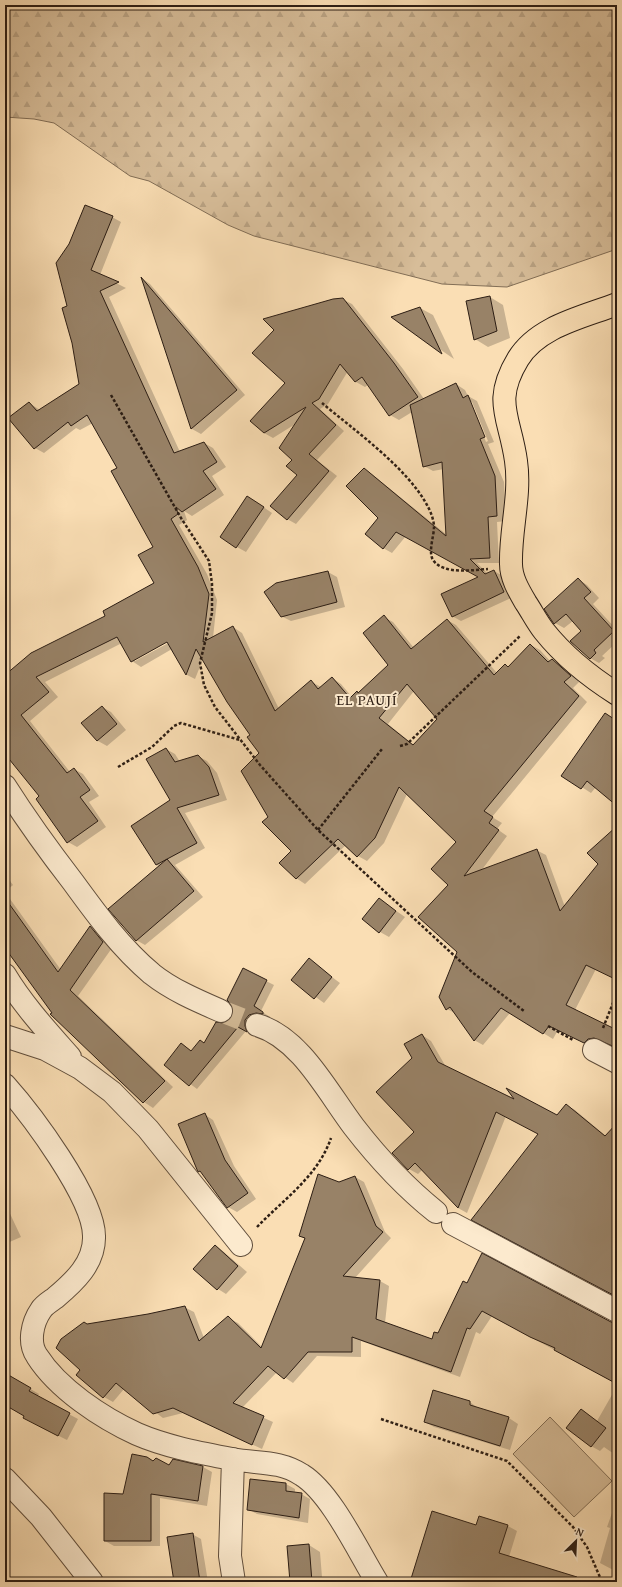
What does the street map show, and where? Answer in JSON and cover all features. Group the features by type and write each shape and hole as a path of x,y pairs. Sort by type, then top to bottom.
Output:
{"main road":[{"path":"617,304 548,331 532,343 519,358 505,386 503,404 516,462 516,492 511,566 516,586 543,630 573,663 617,694"}],"street":[{"path":"5,786 30,824 92,909 131,954 153,975 183,994 221,1011"},
{"path":"5,975 14,991 80,1068"},
{"path":"257,1025 282,1038 302,1056 355,1128 401,1181 445,1218 617,1311"},
{"path":"5,1036 45,1049 80,1068 112,1092 148,1129 241,1245"},
{"path":"594,1050 617,1062"},
{"path":"5,1085 24,1107 80,1191 92,1220 95,1235 93,1250 78,1276 41,1310 33,1328 31,1342 35,1355 47,1370 70,1392 108,1418 137,1434 160,1442 233,1459 282,1464 302,1475 323,1492 377,1582"},
{"path":"233,1459 230,1556 234,1582"},
{"path":"5,1479 41,1517 92,1582"}],"path":[{"path":"111,395 181,518 209,561 212,584 212,613 200,663 204,685 215,707 260,765 318,830 472,972 524,1011"},
{"path":"322,402 404,474 428,506 434,525 431,554 434,561 446,569 462,571 511,566"},
{"path":"400,746 407,744 537,620"},
{"path":"118,767 152,747 174,726 181,723 241,740"},
{"path":"318,830 382,749"},
{"path":"594,1050 617,993"},
{"path":"241,1245 296,1190 314,1169 330,1142 341,1110"},
{"path":"381,1419 507,1461 573,1527 587,1547 602,1582"}],"green space":[{"path":"5,5 617,5 617,249 507,287 442,284 254,236 228,225 149,181 130,176 54,123 34,119 5,117"},
{"path":"550,1417 612,1481 574,1517 513,1454"}],"building":[{"path":"85,205 113,216 91,270 119,282 100,291 174,453 204,442 217,462 203,471 216,489 182,512 176,507 178,514 171,519 198,567 209,594 203,642 233,626 275,711 311,680 318,689 332,677 350,698 357,691 358,693 388,665 363,633 384,615 411,649 447,619 494,675 505,664 508,667 530,644 548,662 552,659 571,676 564,682 579,696 484,811 493,817 489,823 499,830 464,876 537,849 560,911 598,864 587,853 617,826 617,980 586,965 566,1005 617,1030 617,1048 594,1038 588,1039 584,1043 549,1026 543,1034 501,1008 474,1041 450,1007 446,1010 439,997 457,952 418,917 448,885 431,869 456,842 399,787 375,838 357,857 338,839 296,879 279,863 291,851 262,822 268,817 241,771 259,753 247,737 250,735 227,702 196,649 186,675 167,642 131,662 117,637 36,677 49,692 21,715 67,773 74,768 90,790 80,797 98,821 67,843 36,799 39,796 5,754 5,675 31,653 105,616 103,611 154,583 138,555 153,547 111,471 117,468 87,415 71,426 68,422 34,449 8,418 29,402 37,411 79,384 72,343 62,308 67,306 56,263 69,244","holes":["407,684 437,719 413,745 379,718"]},
{"path":"141,277 237,390 191,429"},
{"path":"490,296 497,331 474,340 466,301"},
{"path":"343,298 394,363 418,397 389,416 362,377 355,382 340,364 319,399 312,403 336,425 309,454 329,471 287,520 270,506 297,475 286,466 292,460 279,448 306,407 264,433 250,421 285,383 252,353 274,330 263,319 333,299"},
{"path":"420,307 442,354 391,317"},
{"path":"456,383 463,398 468,395 485,437 480,439 495,476 497,516 488,517 490,558 470,559 485,574 494,570 504,592 452,617 441,594 478,577 396,532 383,549 365,534 378,518 346,486 364,468 446,536 442,462 423,467 410,405"},
{"path":"247,496 264,507 236,548 220,537"},
{"path":"328,571 337,602 281,617 264,592 276,583"},
{"path":"578,578 591,592 584,598 614,631 594,650 596,653 590,659 570,641 581,631 566,614 554,624 544,609"},
{"path":"102,706 117,724 97,741 81,723"},
{"path":"605,713 617,721 617,806 587,781 581,789 561,776"},
{"path":"166,748 175,762 198,755 209,767 219,795 177,808 197,843 156,865 131,826 170,800 146,759"},
{"path":"167,859 194,891 136,941 108,909"},
{"path":"5,898 58,972 90,926 103,942 70,990 165,1081 143,1103 50,1014 52,1013 5,948"},
{"path":"379,898 396,911 379,933 362,919"},
{"path":"309,958 332,977 314,999 291,980"},
{"path":"243,968 267,980 254,1006 263,1012 263,1014 256,1013 249,1015 245,1020 247,1032 238,1027 189,1086 164,1065 181,1043 191,1051 200,1040 204,1043 216,1022 223,1023 229,1021 233,1016 233,1010 231,1004 227,1000"},
{"path":"422,1034 438,1062 514,1099 506,1088 557,1115 566,1104 605,1136 617,1123 617,1297 471,1220 538,1134 496,1112 458,1208 415,1163 408,1170 392,1153 414,1132 376,1092 412,1058 404,1044"},
{"path":"205,1113 225,1160 248,1193 227,1208 200,1171 198,1172 178,1124"},
{"path":"318,1174 339,1182 355,1176 376,1226 383,1232 343,1276 380,1280 376,1319 432,1339 434,1332 438,1333 463,1281 467,1283 482,1253 611,1322 617,1323 617,1384 554,1350 555,1348 530,1337 482,1311 470,1329 467,1328 451,1372 352,1337 352,1352 308,1352 284,1379 268,1366 233,1403 264,1416 252,1445 173,1408 153,1414 116,1383 103,1398 76,1375 80,1370 56,1348 61,1339 84,1322 87,1324 185,1306 199,1341 228,1316 261,1348 305,1238 299,1236"},
{"path":"215,1245 238,1266 217,1290 193,1269"},
{"path":"5,1373 31,1388 29,1391 70,1413 58,1436 23,1418 24,1416 5,1405"},
{"path":"433,1390 470,1401 470,1405 509,1417 500,1446 424,1422"},
{"path":"581,1409 606,1428 591,1447 566,1428"},
{"path":"132,1454 147,1457 153,1461 156,1458 169,1465 173,1459 203,1466 198,1501 151,1494 151,1541 104,1541 104,1493 123,1494"},
{"path":"250,1479 286,1483 286,1491 302,1493 299,1518 247,1510"},
{"path":"432,1511 476,1525 479,1516 508,1525 499,1553 577,1577 576,1582 410,1582"},
{"path":"193,1533 200,1582 174,1582 167,1537"},
{"path":"309,1544 312,1582 290,1582 287,1546"}],"tunnel":[{"path":"221,1011 257,1025"}],"district":[{"name":"EL PAUJÍ","path":"367,700"}]}
